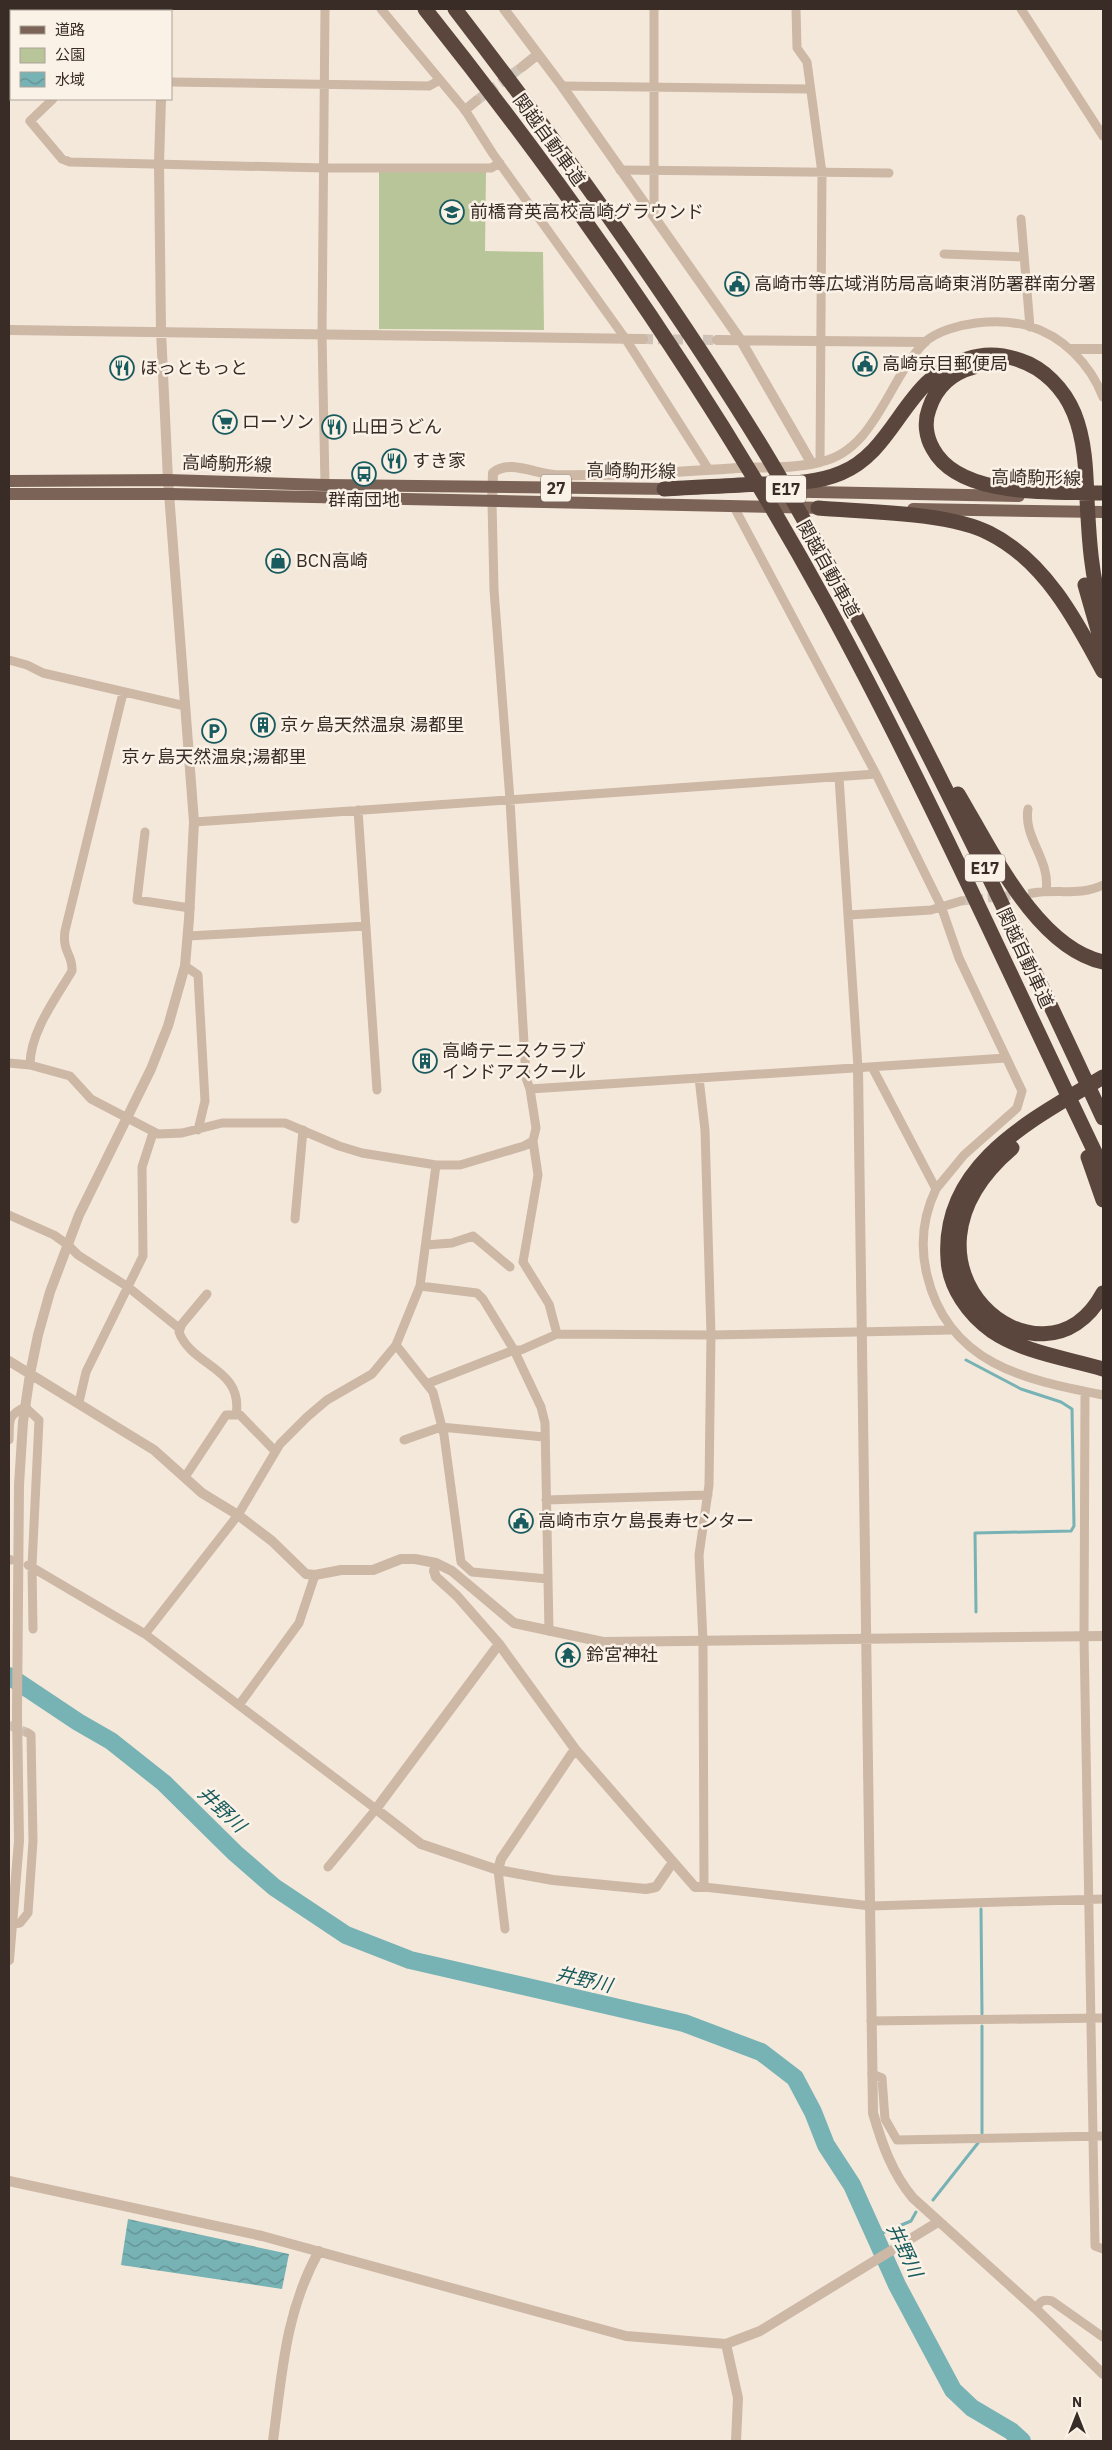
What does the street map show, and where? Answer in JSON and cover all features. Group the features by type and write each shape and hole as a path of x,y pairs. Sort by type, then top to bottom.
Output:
{"highway":[{"name":"関越自動車道","path":"425,9 541,159 610,255 678,356 784,529 868,683 970,886 1056,1076 1081,1129 1103,1169"},
{"name":"関越自動車道","path":"455,9 559,145 629,245 764,450 887,674 990,879 1103,1118"},
{"path":"664,489 803,482 842,473 872,452 916,392 932,376 958,361 987,355 1011,357 1025,362 1047,376 1062,392 1074,413 1079,428 1088,602 1103,648"},
{"path":"1081,476 1073,441 1064,417 1053,396 1031,377 1003,366 972,367 948,378 932,400 927,414 926,428 929,443 946,466 961,476 978,483 999,487 1103,493"},
{"path":"818,508 950,521 989,532 1020,553 1046,580 1076,622 1103,671"},
{"path":"1084,537 1103,614"},
{"path":"887,674 1025,903 1037,918 1066,945 1084,956 1103,962"},
{"path":"1103,1077 1028,1124 981,1163 960,1192 952,1210 947,1229 947,1246 948,1263 958,1294 979,1320 992,1331 1024,1347 1103,1369"},
{"path":"1103,1089 1041,1126 992,1167 968,1202 959,1232 959,1246 964,1274 975,1296 992,1315 1019,1331 1032,1334 1061,1331 1075,1325 1087,1315 1103,1293"},
{"path":"1081,1129 1103,1200"}],"main road":[{"name":"高崎駒形線","path":"9,481 168,480 325,485 1103,497"},
{"name":"高崎駒形線","path":"9,494 171,494 734,507 1103,512"}],"street":[{"path":"325,9 322,334 325,485"},
{"path":"381,9 464,110 500,164 625,338 709,470"},
{"path":"504,9 562,86 740,339 816,463"},
{"path":"654,9 654,217"},
{"path":"796,9 797,48 807,62 809,89 822,173 822,340 816,463"},
{"path":"1021,9 1103,136"},
{"path":"522,67 537,55"},
{"path":"172,82 429,86 440,80"},
{"path":"562,86 809,89"},
{"path":"52,100 30,121 62,159 70,162 324,168 491,168 500,164"},
{"path":"9,1960 19,1841 17,1639 20,1485 25,1408 30,1374 50,1292 79,1215 151,1069 168,1026 185,966 188,936 194,822 171,494 168,480 161,331 159,163 161,100"},
{"path":"464,110 476,101"},
{"path":"620,170 889,173"},
{"path":"1020,219 1030,327"},
{"path":"944,254 1024,257"},
{"path":"557,1334 549,1304 523,1262 538,1175 533,1141 536,1128 530,1089 526,1078 510,800 494,590 493,473 497,469 514,467 545,474 607,476 816,463 844,454 858,443 906,367 925,342 946,330 968,324 993,321 1040,330 1071,349 1097,382 1103,397"},
{"path":"9,330 643,339"},
{"path":"717,340 925,342"},
{"path":"1071,349 1103,349"},
{"path":"734,507 876,774 940,906 959,958 1022,1091 1017,1108 964,1155 936,1189 930,1203 923,1233 924,1264 935,1299 951,1330 972,1350 994,1364 1023,1376 1103,1395"},
{"path":"9,660 27,665 43,673 185,706"},
{"path":"30,1065 30,1052 36,1038 72,970 73,962 63,944 65,931 123,693"},
{"path":"194,822 876,774"},
{"path":"839,777 858,1068 873,2112 889,2159 899,2181 938,2222 1036,2309 1103,2374"},
{"path":"1028,809 1026,822 1048,878 1046,891"},
{"path":"358,810 377,1090"},
{"path":"145,832 138,900 190,908"},
{"path":"1033,893 1046,891 1084,892 1103,885"},
{"path":"849,915 931,910 961,901"},
{"path":"188,936 366,926"},
{"path":"185,966 198,975 205,1101 198,1130"},
{"path":"530,1089 1006,1058"},
{"path":"9,1063 30,1065 70,1076 91,1099 153,1132 177,1134 222,1123 285,1123 339,1146 362,1153 436,1165 460,1165 524,1146 533,1141"},
{"path":"872,1066 936,1189"},
{"path":"699,1078 705,1130 711,1334 708,1495 699,1555 703,1641 704,1887"},
{"path":"295,1219 303,1130"},
{"path":"79,1402 86,1372 143,1256 142,1167 153,1132"},
{"path":"145,1634 238,1515 276,1450 307,1417 327,1400 372,1374 396,1345 420,1286 436,1165"},
{"path":"9,1214 54,1235 78,1255 128,1287 180,1329"},
{"path":"426,1245 452,1243 473,1236 510,1267"},
{"path":"420,1286 477,1293 483,1299 514,1350 541,1407 545,1422 549,1631"},
{"path":"207,1294 182,1324 179,1332 187,1348 221,1372 233,1387 236,1396 236,1415"},
{"path":"428,1383 514,1350 521,1350 557,1334 711,1334 951,1330"},
{"path":"396,1345 428,1383 433,1392 444,1435 461,1562 472,1572 548,1579"},
{"path":"9,1361 79,1402 154,1450 202,1493 238,1515 272,1540 306,1574 315,1575 341,1570 373,1570 401,1559 415,1559 436,1563 452,1571 514,1623 604,1642 1103,1636"},
{"path":"1085,1392 1084,1636 1092,2019 1098,2136 1096,2246 1103,2249"},
{"path":"9,1440 10,1417 13,1412 25,1408"},
{"path":"25,1408 39,1420 30,1565 34,1629"},
{"path":"185,1477 226,1416 240,1416 276,1450"},
{"path":"404,1440 441,1427 544,1437"},
{"path":"546,1500 708,1495"},
{"path":"436,1563 434,1572 436,1577 456,1596 499,1644 576,1749 695,1887 871,1906 1103,1899"},
{"path":"30,1565 145,1634 376,1808 420,1844 498,1870 553,1880 646,1889 656,1887 673,1862"},
{"path":"239,1705 299,1623 315,1575"},
{"path":"328,1868 376,1808 499,1644"},
{"path":"11,1922 20,1923 28,1912 33,1841 31,1735 28,1733"},
{"path":"505,1929 498,1870 501,1859 576,1749"},
{"path":"871,2021 1103,2018"},
{"path":"872,2074 882,2078 885,2118 897,2140 1098,2136"},
{"path":"9,2182 262,2236 626,2336 726,2344 760,2331 938,2222"},
{"path":"273,2441 289,2324 305,2276 319,2251"},
{"path":"1036,2309 1040,2302 1052,2301 1103,2337"},
{"path":"726,2344 738,2398 736,2441"}],"green space":[{"name":"前橋育英高校高崎グラウンド","path":"379,171 486,172 485,251 543,252 544,330 379,329"}],"water":[{"path":"128,2219 289,2254 282,2289 121,2265"}],"waterway":[{"path":"966,1360 1021,1389 1061,1402 1072,1409 1074,1526 1071,1531 975,1533 976,1612"},
{"name":"井野川","path":"9,1676 78,1722 111,1741 164,1783 235,1853 274,1887 346,1935 410,1960 684,2023 761,2052 795,2078 813,2112 826,2145 852,2185 897,2285 953,2390 972,2408 1011,2431 1022,2441"},
{"path":"981,1909 982,2014"},
{"path":"982,2026 982,2133"},
{"path":"933,2200 978,2143"},
{"path":"875,2236 911,2221 916,2212"}],"tunnel":[{"path":"476,101 522,67"},
{"path":"643,339 717,340"},
{"path":"961,901 1033,893"},
{"path":"9,1725 28,1733"}],"place":[{"name":"前橋育英高校高崎グラウンド","path":"452,212"},
{"name":"高崎市等広域消防局高崎東消防署群南分署","path":"737,284"},
{"name":"高崎京目郵便局","path":"865,364"},
{"name":"ほっともっと","path":"122,368"},
{"name":"ローソン","path":"225,422"},
{"name":"山田うどん","path":"334,427"},
{"name":"すき家","path":"394,461"},
{"name":"群南団地","path":"364,474"},
{"name":"BCN高崎","path":"278,561"},
{"name":"京ヶ島天然温泉 湯都里","path":"263,725"},
{"name":"京ヶ島天然温泉;湯都里","path":"214,731"},
{"name":"高崎テニスクラブ インドアスクール","path":"425,1061"},
{"name":"高崎市京ケ島長寿センター","path":"521,1521"},
{"name":"鈴宮神社","path":"568,1655"}]}
